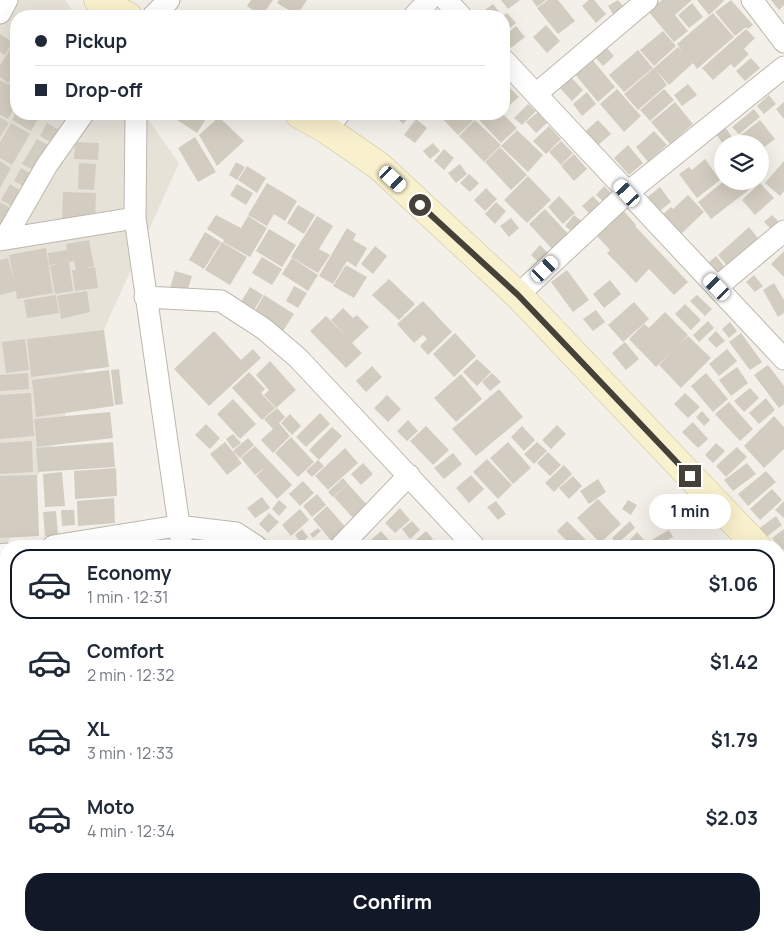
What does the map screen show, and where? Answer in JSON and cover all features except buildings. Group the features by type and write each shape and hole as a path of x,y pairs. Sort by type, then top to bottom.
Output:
{"main road":[{"path":"98,0 117,10"},
{"path":"333,122 518,295 751,540"}],"street":[{"path":"0,13 7,0"},
{"path":"159,10 169,0"},
{"path":"420,10 429,0"},
{"path":"446,0 455,10"},
{"path":"536,94 647,0"},
{"path":"752,0 784,42"},
{"path":"510,66 784,359"},
{"path":"518,295 627,193 784,67"},
{"path":"2,239 47,165 79,120"},
{"path":"136,120 135,218 177,526 180,540"},
{"path":"2,239 135,218"},
{"path":"717,287 784,231"},
{"path":"145,297 221,301 264,329 298,358 409,474 469,540"},
{"path":"347,540 409,474"},
{"path":"90,540 177,526 236,533 247,540"}],"shaded area":[{"path":"0,0 65,0 72,10 10,10 10,120 148,120 179,163 9,540 0,540"}],"route":[{"path":"420,205 518,295 690,476"}]}
